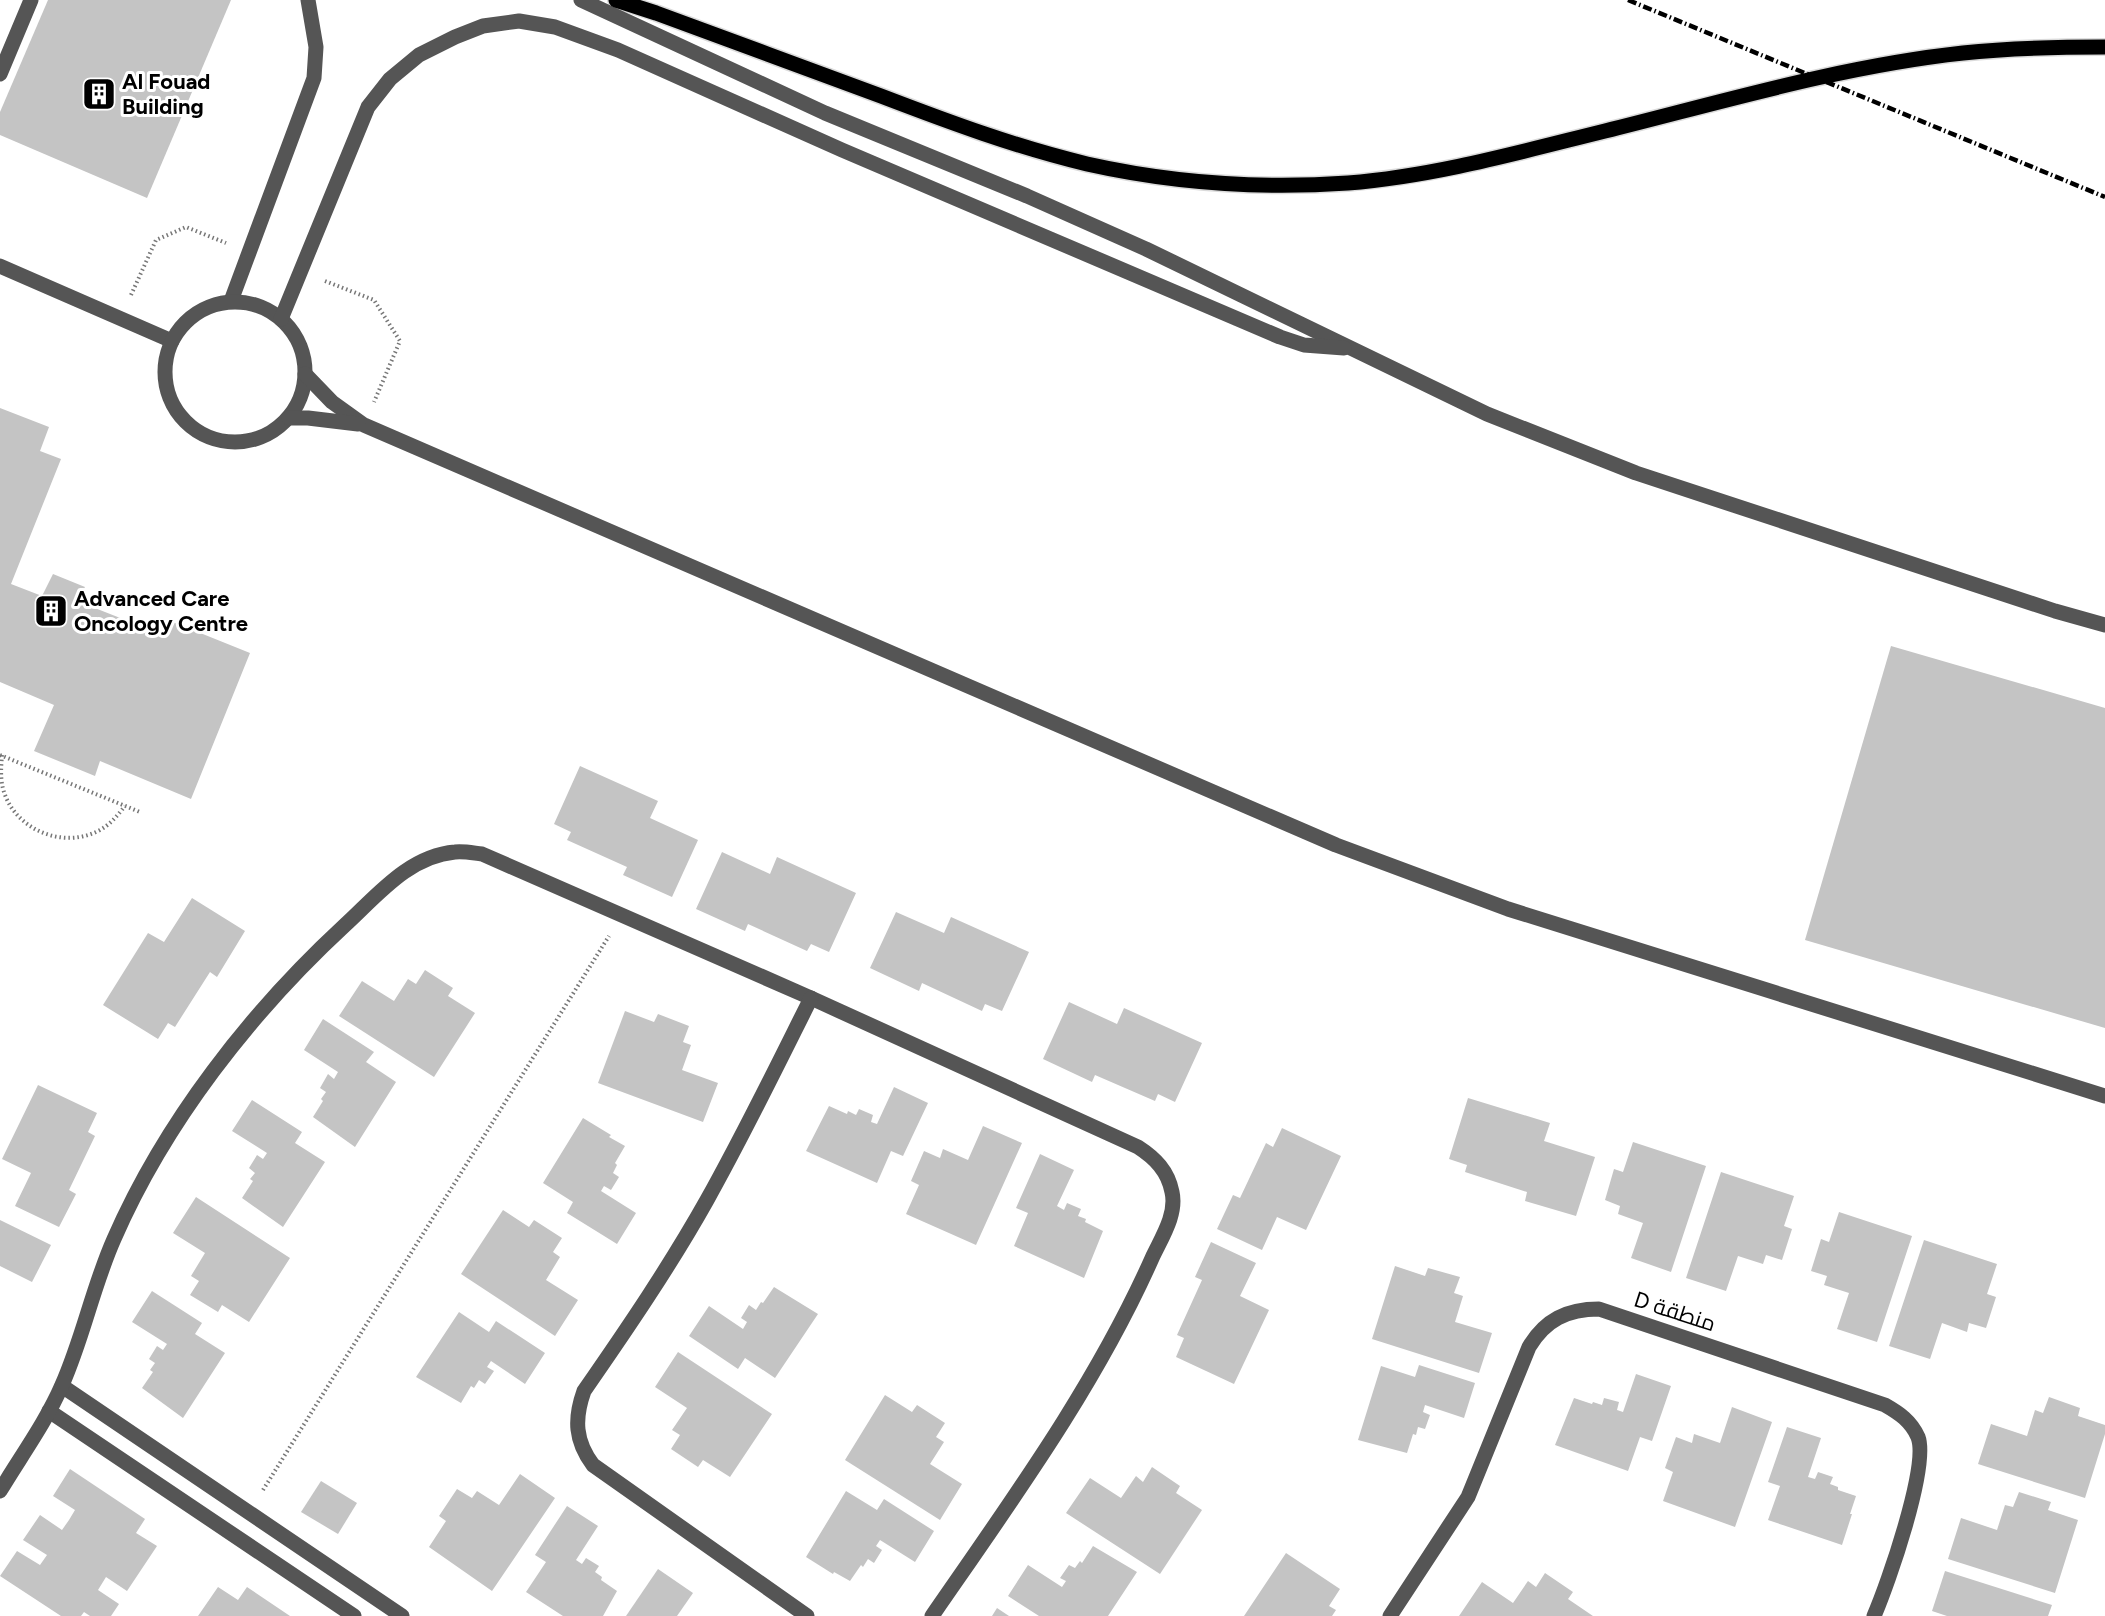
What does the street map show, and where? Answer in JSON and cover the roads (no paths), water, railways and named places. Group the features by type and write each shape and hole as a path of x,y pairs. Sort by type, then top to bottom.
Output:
{"main road":[{"path":"616,0 1027,148 1090,165 1154,176 1219,183 1283,185 1359,181 1412,175 1475,163 1890,63 1962,53 2024,48 2105,47"}],"street":[{"path":"0,74 31,0"},
{"path":"231,302 314,78 316,47 308,0"},
{"path":"581,0 825,113 1027,196 1146,249 1487,414 1636,473 2105,626"},
{"path":"281,319 368,107 390,79 418,55 455,37 483,26 519,21 555,27 618,50 842,150 1280,337 1304,345 1350,348"},
{"path":"0,266 172,341"},
{"path":"231,302 249,303 266,309 281,319 294,334 303,353 305,374 301,397 289,418 275,430 258,438 241,442 224,441 193,428 180,416 166,387 166,356 179,328 202,309 231,302"},
{"path":"305,374 332,402 364,425 1347,849 1508,909 2105,1096"},
{"path":"289,418 326,419 364,425"},
{"path":"0,1491 62,1386 113,1240 146,1174 183,1114 243,1033 310,958 404,870 428,858 455,852 482,854 811,998 1138,1147 1154,1157 1166,1173 1173,1193 1172,1214 1131,1304 1092,1377 932,1616"},
{"path":"807,1616 593,1466 579,1441 576,1424 578,1407 584,1391 646,1301 707,1201 811,998"},
{"name":"D منطقة","path":"1390,1616 1468,1497 1529,1347 1537,1334 1561,1315 1586,1309 1599,1309 1886,1405 1910,1423 1918,1437 1919,1470 1901,1539 1875,1616"},
{"path":"62,1386 402,1616"},
{"path":"48,1411 354,1616"}],"railway":[{"path":"1628,0 2105,197"}],"place":[{"name":"Al Fouad Building","path":"99,94"},
{"name":"Advanced Care Oncology Centre","path":"51,611"}]}
